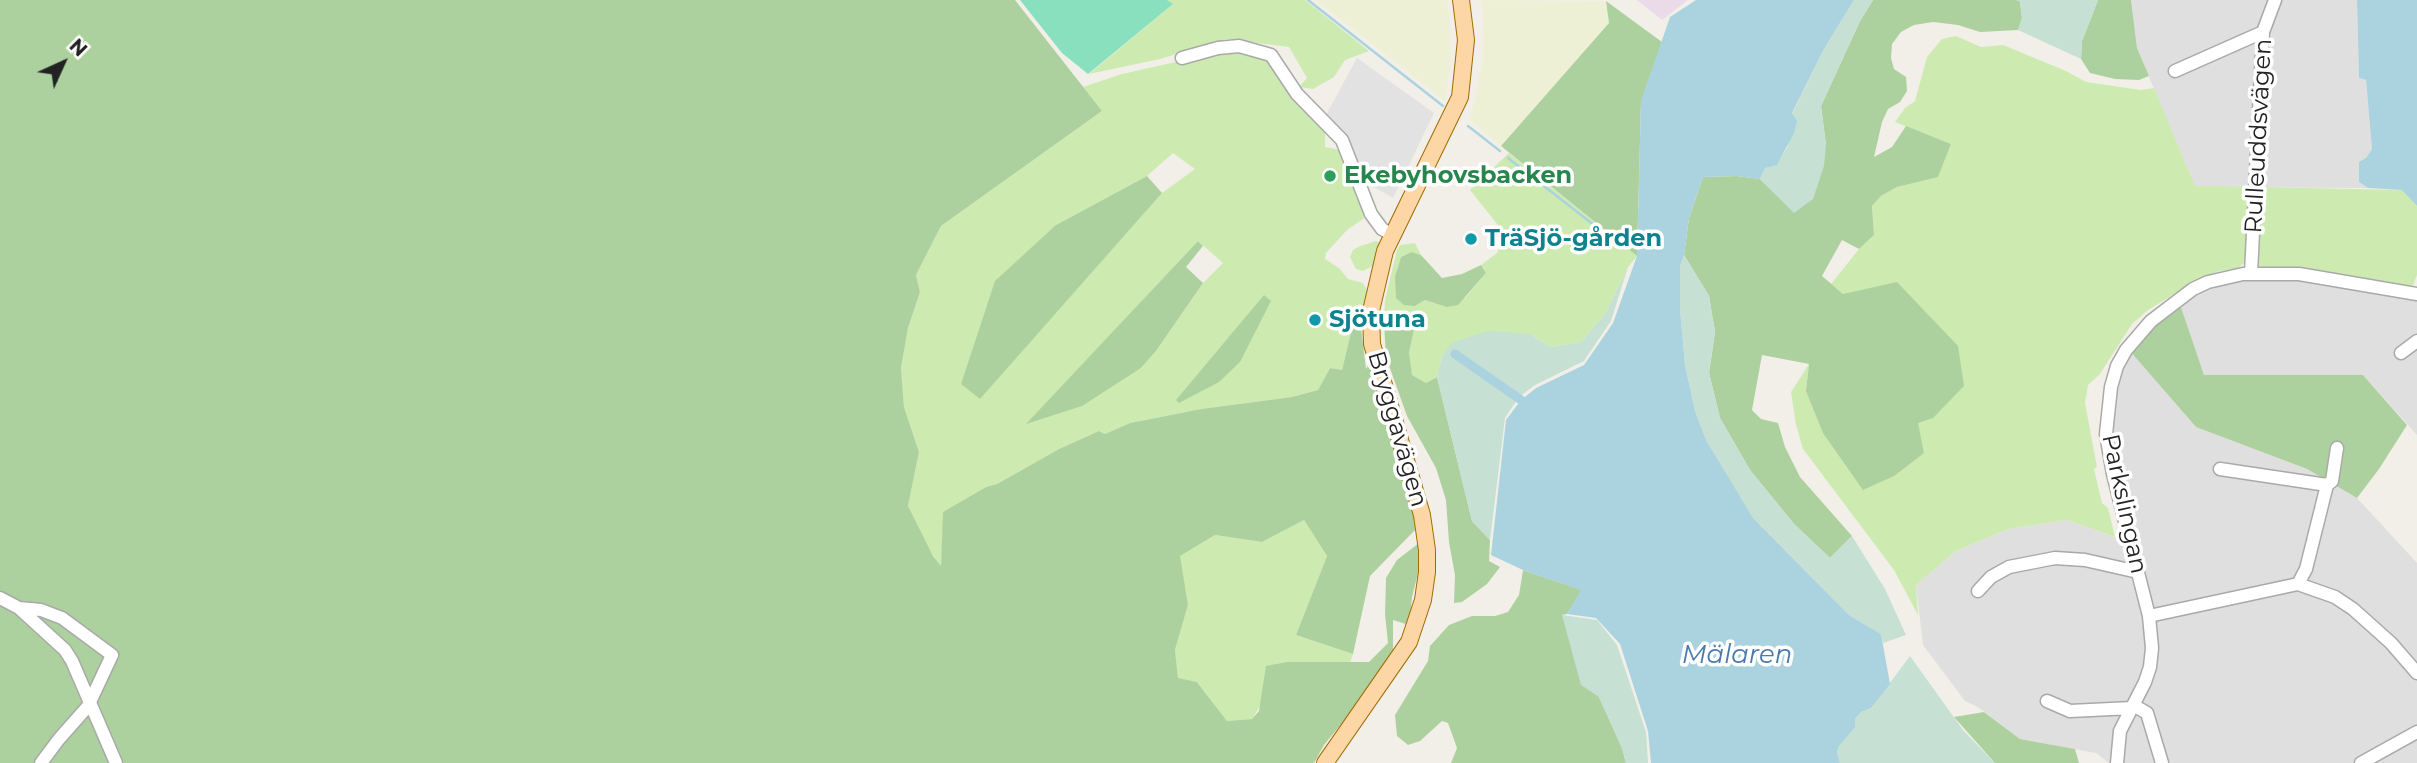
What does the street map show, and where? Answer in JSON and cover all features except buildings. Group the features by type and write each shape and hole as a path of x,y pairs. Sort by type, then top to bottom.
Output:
{"main road":[{"name":"Bryggavägen","path":"1325,763 1409,642 1423,600 1427,572 1422,515 1372,344 1371,311 1385,251 1460,97 1466,40 1461,0"}],"street":[{"name":"Rulleuddsvägen","path":"2251,273 2263,32 2275,0"},
{"path":"2175,71 2263,32"},
{"path":"1182,58 1218,48 1239,47 1271,55 1297,94 1342,140 1371,214 1381,229 1393,235"},
{"name":"Parkslingan","path":"2117,763 2120,731 2146,682 2152,648 2149,616 2113,474 2106,434 2111,387 2117,366 2126,350 2151,320 2193,289 2208,282 2251,273 2299,274 2417,293"},
{"path":"2401,353 2417,341"},
{"path":"2298,584 2306,569 2328,485 2332,481 2337,448"},
{"path":"2220,469 2328,485"},
{"path":"1978,591 1991,577 2009,566 2055,558 2085,560 2138,572"},
{"path":"2149,616 2298,584 2335,597 2353,610 2391,643 2417,673"},
{"path":"0,598 19,608 65,650 116,763"},
{"path":"19,608 41,610 62,618 112,655 90,703 41,763"},
{"path":"2047,701 2070,711 2132,706 2147,713 2162,763"},
{"path":"2361,763 2417,732"}],"shaded area":[{"path":"1637,0 1688,0 1662,20"},
{"path":"2131,0 2357,0 2359,78 2366,80 2372,149 2366,158 2359,182 2368,188 2195,187 2137,48"},
{"path":"1357,58 1434,113 1393,198 1355,176 1326,115"},
{"path":"2251,277 2285,279 2417,299 2417,435 2363,375 2204,375 2178,304 2210,288"},
{"path":"2129,350 2196,427 2307,469 2357,498 2417,563 2417,763 2109,763 2096,753 2020,739 1978,707 1965,701 1923,645 1916,585 1956,551 2008,529 2067,520 2115,537 2135,539 2115,466 2109,428 2113,394"}],"green space":[{"path":"0,0 1015,0 1102,111 941,226 916,275 920,292 908,328 901,368 904,407 919,452 908,506 933,556 941,566 943,512 1059,449 1099,431 1105,434 1130,423 1201,409 1292,397 1318,390 1330,368 1342,370 1358,303 1366,369 1369,364 1375,374 1415,511 1415,530 1370,576 1353,654 1296,635 1327,556 1304,520 1262,542 1215,535 1180,556 1188,605 1175,650 1178,678 1197,682 1227,721 1252,719 1259,711 1266,666 1287,662 1369,662 1388,643 1385,614 1386,578 1397,560 1419,543 1420,565 1409,625 1393,620 1393,651 1368,691 1324,745 1314,763 0,763"},
{"path":"1020,0 1167,0 1173,4 1088,74 1062,53"},
{"path":"1167,0 1305,0 1369,51 1345,60 1334,77 1313,89 1299,87 1307,78 1289,47 1227,39 1160,59 1089,74 1172,5"},
{"path":"1316,0 1447,0 1451,63 1445,101"},
{"path":"1480,0 1606,1 1609,23 1501,146 1470,120 1482,61 1483,11"},
{"path":"1854,0 1873,0 1860,21 1821,106 1826,145 1824,166 1813,199 1794,213 1760,179 1765,168 1777,164 1788,146 1792,114 1824,49"},
{"path":"1873,0 2016,0 2020,1 2022,18 2018,30 1980,32 1958,25 1933,22 1914,25 1901,32 1892,44 1891,58 1894,69 1906,77 1907,91 1900,102 1888,109 1882,122 1874,157 1892,147 1906,126 1951,144 1938,177 1897,187 1881,196 1872,206 1874,235 1859,249 1842,240 1822,276 1843,294 1897,282 1958,346 1964,386 1933,418 1918,423 1924,453 1894,476 1863,490 1823,433 1806,391 1809,364 1762,355 1752,410 1761,419 1778,423 1785,447 1800,477 1852,536 1830,558 1794,524 1750,470 1720,418 1709,373 1715,332 1709,296 1684,255 1689,218 1703,177 1737,176 1760,179 1794,212 1826,145 1821,106 1860,21"},
{"path":"2017,0 2098,0 2082,41 2081,59 2018,30 2022,18 2020,2"},
{"path":"2098,0 2131,0 2137,48 2149,76 2139,80 2115,79 2090,73 2081,59 2082,41"},
{"path":"1606,1 1662,42 1641,102 1637,256 1501,146 1609,23"},
{"path":"1956,36 1981,47 2003,45 2086,82 2141,90 2154,88 2195,186 2251,187 2248,260 2238,268 2219,271 2197,280 2148,310 2132,324 2100,374 2088,385 2085,403 2097,467 2094,469 2102,503 2108,508 2115,537 2067,520 2008,529 1956,551 1916,585 1918,615 1894,570 1803,449 1791,392 1809,364 1806,391 1843,294 1831,284 1874,235 1872,206 1881,196 1897,187 1938,176 1951,144 1895,122 1905,108 1915,101 1927,57 1942,39"},
{"path":"1238,48 1270,57 1325,127 1325,147 1341,150 1365,213 1363,219 1347,230 1326,253 1325,259 1339,268 1348,279 1363,283 1368,292 1365,306 1358,304 1342,370 1330,368 1318,390 1292,397 1201,409 1130,423 1105,434 1099,431 1059,449 944,512 941,567 924,542 908,506 919,452 904,407 901,368 908,328 920,292 916,275 941,226 1102,111 1083,87 1122,74","holes":["1173,153 1195,169 1162,193 980,398 1056,225 1147,176","1198,241 1223,263 1203,283 1156,351 1141,368 1028,423"]},
{"path":"1509,153 1637,256 1628,267 1605,314 1581,342 1550,347 1530,334 1442,356 1437,377 1426,383 1412,375 1409,364 1416,320 1384,322 1385,300 1397,250 1400,245 1415,243 1421,255 1410,252 1401,257 1395,276 1415,306 1425,300 1434,303 1465,298 1486,273 1481,265 1497,253 1505,234 1470,190"},
{"path":"1147,176 1162,193 980,399 961,384 995,281 1056,225"},
{"path":"2258,187 2403,190 2417,206 2417,275 2411,290 2268,271 2257,265"},
{"path":"1198,241 1203,246 1186,267 1203,283 1156,351 1141,368 1082,406 1026,424"},
{"path":"1376,241 1381,243 1376,264 1363,271 1356,269 1350,257 1353,250"},
{"path":"1411,252 1421,255 1442,278 1462,274 1481,265 1486,273 1458,305 1447,307 1425,300 1415,306 1404,305 1396,298 1395,276 1401,257"},
{"path":"1684,255 1709,296 1715,332 1709,373 1720,418 1750,470 1794,524 1830,558 1852,536 1885,589 1906,635 1883,643 1881,634 1849,615 1753,518 1706,440 1695,411 1685,365 1680,309 1680,266"},
{"path":"1628,267 1611,321 1584,361 1535,385 1519,397 1505,418 1490,540 1472,521 1437,377 1442,356 1453,342 1488,331 1530,334 1550,347 1581,342 1605,314"},
{"path":"1264,295 1271,301 1240,362 1219,382 1179,403 1176,400"},
{"path":"2178,304 2204,375 2363,375 2407,425 2357,498 2307,469 2196,427 2129,350"},
{"path":"1416,320 1409,353 1412,375 1426,383 1437,377 1472,521 1490,540 1489,561 1500,567 1487,584 1462,602 1454,603 1455,575 1446,500 1436,468 1407,416 1386,357 1384,322"},
{"path":"1304,520 1327,556 1296,635 1353,654 1350,663 1287,662 1252,719 1227,721 1197,682 1178,679 1175,650 1188,605 1179,556 1215,535 1262,542"},
{"path":"1523,570 1582,590 1567,614 1562,615 1622,748 1626,763 1451,763 1457,748 1448,723 1442,721 1420,741 1408,745 1397,736 1395,715 1428,661 1430,646 1449,625 1472,616 1495,616 1508,612 1519,595"},
{"path":"1562,615 1597,620 1617,645 1646,732 1648,763 1626,763 1599,697 1581,685"},
{"path":"1910,656 1963,730 1995,763 1840,763 1837,752 1839,746 1855,719 1861,712 1871,708"},
{"path":"1984,712 2020,739 2075,749 2079,763 1995,763 1954,717"}],"water":[{"name":"Mälaren","path":"1696,0 1854,0 1824,49 1792,113 1797,121 1794,133 1777,165 1765,168 1760,179 1737,176 1703,177 1689,218 1680,266 1680,309 1685,365 1695,411 1706,440 1753,518 1849,615 1881,634 1890,684 1871,708 1861,712 1855,719 1855,727 1839,746 1837,752 1840,763 1651,763 1648,731 1620,644 1596,618 1567,614 1581,590 1523,570 1491,555 1506,420 1521,400 1536,388 1584,365 1613,323 1637,256 1641,101 1670,17"},
{"path":"2357,0 2417,0 2417,206 2402,190 2368,188 2359,182 2359,162 2366,158 2372,149 2366,80 2359,78"}],"waterway":[{"path":"1308,0 1443,106"},
{"path":"1468,126 1500,151"},
{"path":"1508,158 1617,243"},
{"path":"1455,354 1521,400"}],"place":[{"name":"Ekebyhovsbacken","path":"1330,176"},
{"name":"TräSjö-gården","path":"1471,239"},
{"name":"Sjötuna","path":"1315,320"}]}
